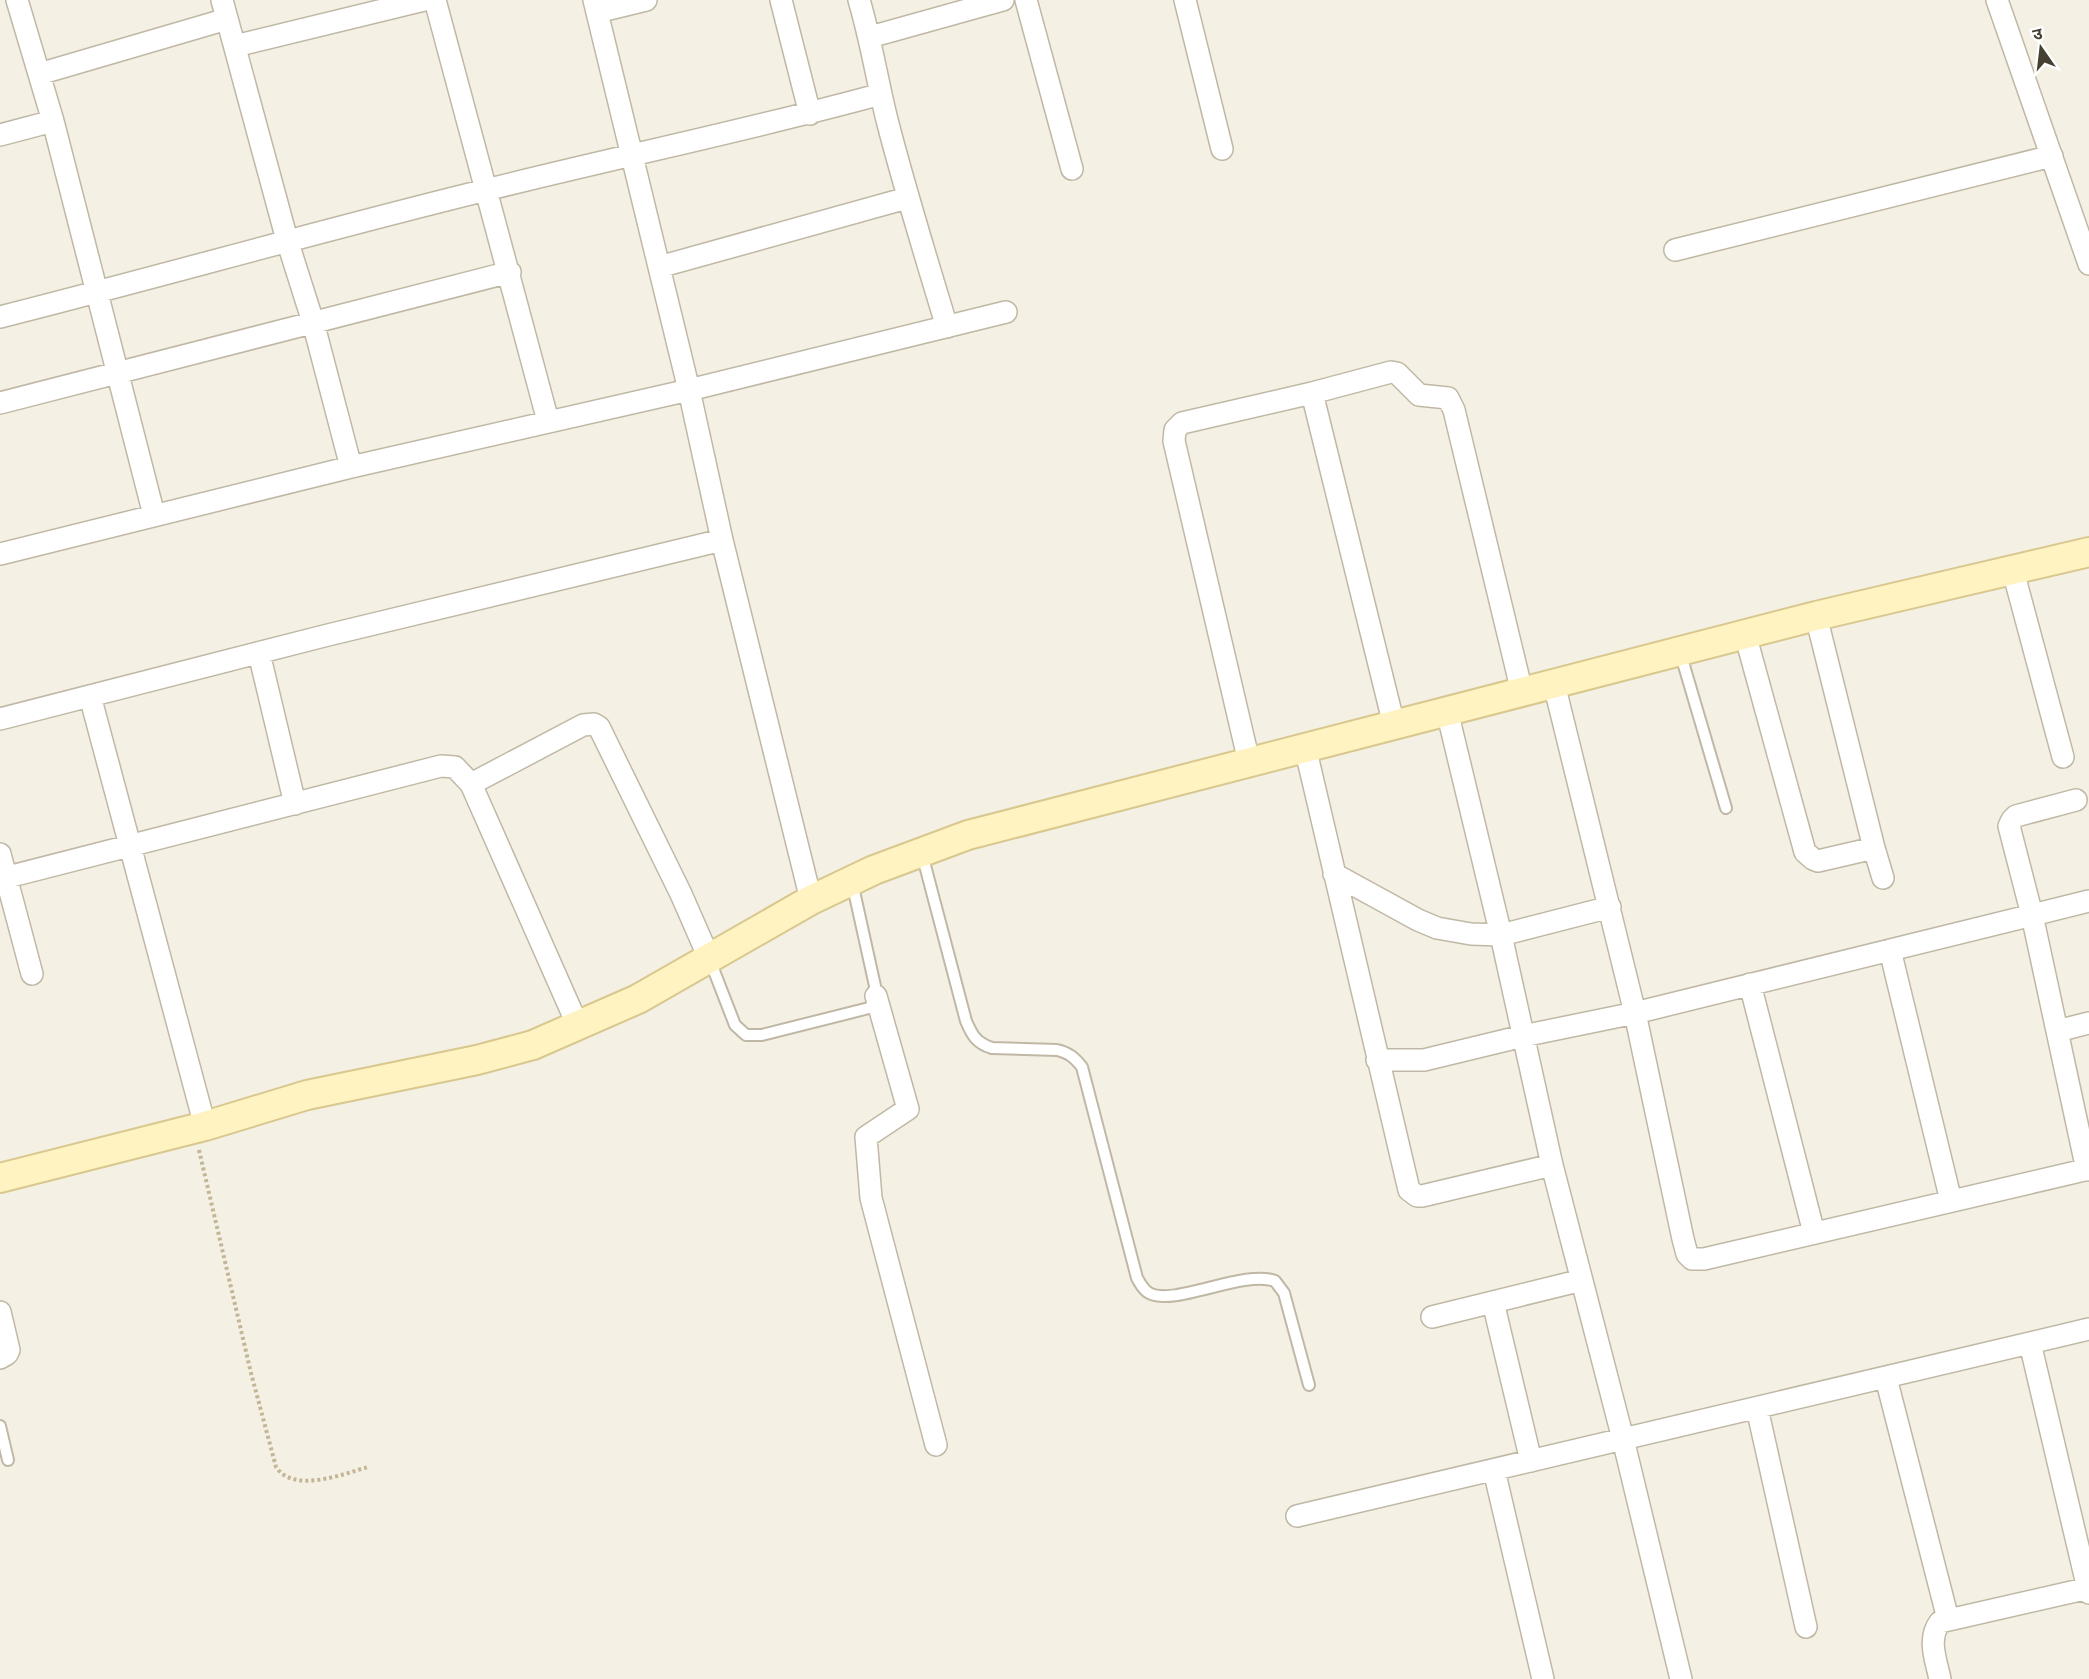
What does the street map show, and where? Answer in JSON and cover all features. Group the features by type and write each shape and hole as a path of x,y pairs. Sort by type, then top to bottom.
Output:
{"street":[{"path":"17,0 52,121 154,515"},
{"path":"235,46 424,0"},
{"path":"435,0 510,272 548,421"},
{"path":"646,0 596,6 689,390 722,540 812,900"},
{"path":"781,0 810,114"},
{"path":"859,0 908,198 947,327"},
{"path":"870,37 1003,0"},
{"path":"1026,0 1072,169"},
{"path":"1185,0 1222,149"},
{"path":"1997,0 2089,264"},
{"path":"39,74 225,10 351,466"},
{"path":"0,317 487,189 810,114 881,94"},
{"path":"0,135 52,121"},
{"path":"1675,250 2052,156"},
{"path":"659,267 908,198"},
{"path":"0,403 510,272"},
{"path":"0,554 351,466 689,390 1006,312"},
{"path":"1249,762 1173,434 1182,423 1391,372 1397,373 1419,394 1448,399 1451,403 1522,692"},
{"path":"1312,393 1394,725"},
{"path":"0,719 259,652 722,540"},
{"path":"0,1178 200,1128 307,1095 477,1060 522,1048 579,1026 638,999 812,900 852,880 921,851 968,835 1816,616 2089,552"},
{"path":"2013,571 2063,757"},
{"path":"1816,616 1883,878"},
{"path":"1745,634 1805,852 1813,860 1818,861 1874,848"},
{"path":"259,652 295,804"},
{"path":"1554,684 1635,1013 1687,1254 1692,1260 2088,1170 2032,915 2009,826 2012,820 2025,813 2076,801"},
{"path":"90,696 200,1128"},
{"path":"1447,711 1501,935 1552,1165 1623,1439 1681,1679"},
{"path":"471,784 582,725 594,723 599,727 681,894 709,958"},
{"path":"1305,747 1406,1183 1413,1194 1422,1196 1552,1165"},
{"path":"3,878 449,765 455,766 471,784 579,1026"},
{"path":"0,854 3,878 32,974"},
{"path":"1334,874 1418,920 1437,928 1471,934 1501,935 1610,907"},
{"path":"1377,1060 1424,1060 1523,1036 1635,1013 2089,901"},
{"path":"1890,950 1951,1201"},
{"path":"1750,984 1814,1233"},
{"path":"876,996 908,1109 866,1137 871,1198 936,1445"},
{"path":"2057,1031 2089,1023"},
{"path":"1432,1317 1582,1280"},
{"path":"1493,1302 1531,1461"},
{"path":"0,1312 9,1350 0,1358"},
{"path":"1297,1516 2089,1329"},
{"path":"1940,1679 1932,1644 1940,1622 2089,1590 2030,1343"},
{"path":"1886,1378 1948,1619"},
{"path":"1757,1408 1806,1627"},
{"path":"1494,1470 1543,1679"}],"lane":[{"path":"1680,651 1726,808"},
{"path":"921,851 966,1021 976,1040 992,1048 1067,1052 1082,1067 1137,1278 1142,1286 1148,1292 1158,1295 1260,1278 1275,1281 1284,1293 1309,1385"},
{"path":"709,958 735,1025 746,1035 762,1035 863,1011 873,1005 876,996 852,880"},
{"path":"0,1426 8,1460"}],"path":[{"path":"200,1128 251,1373 276,1467 281,1475 302,1481 316,1480 368,1467"}]}
